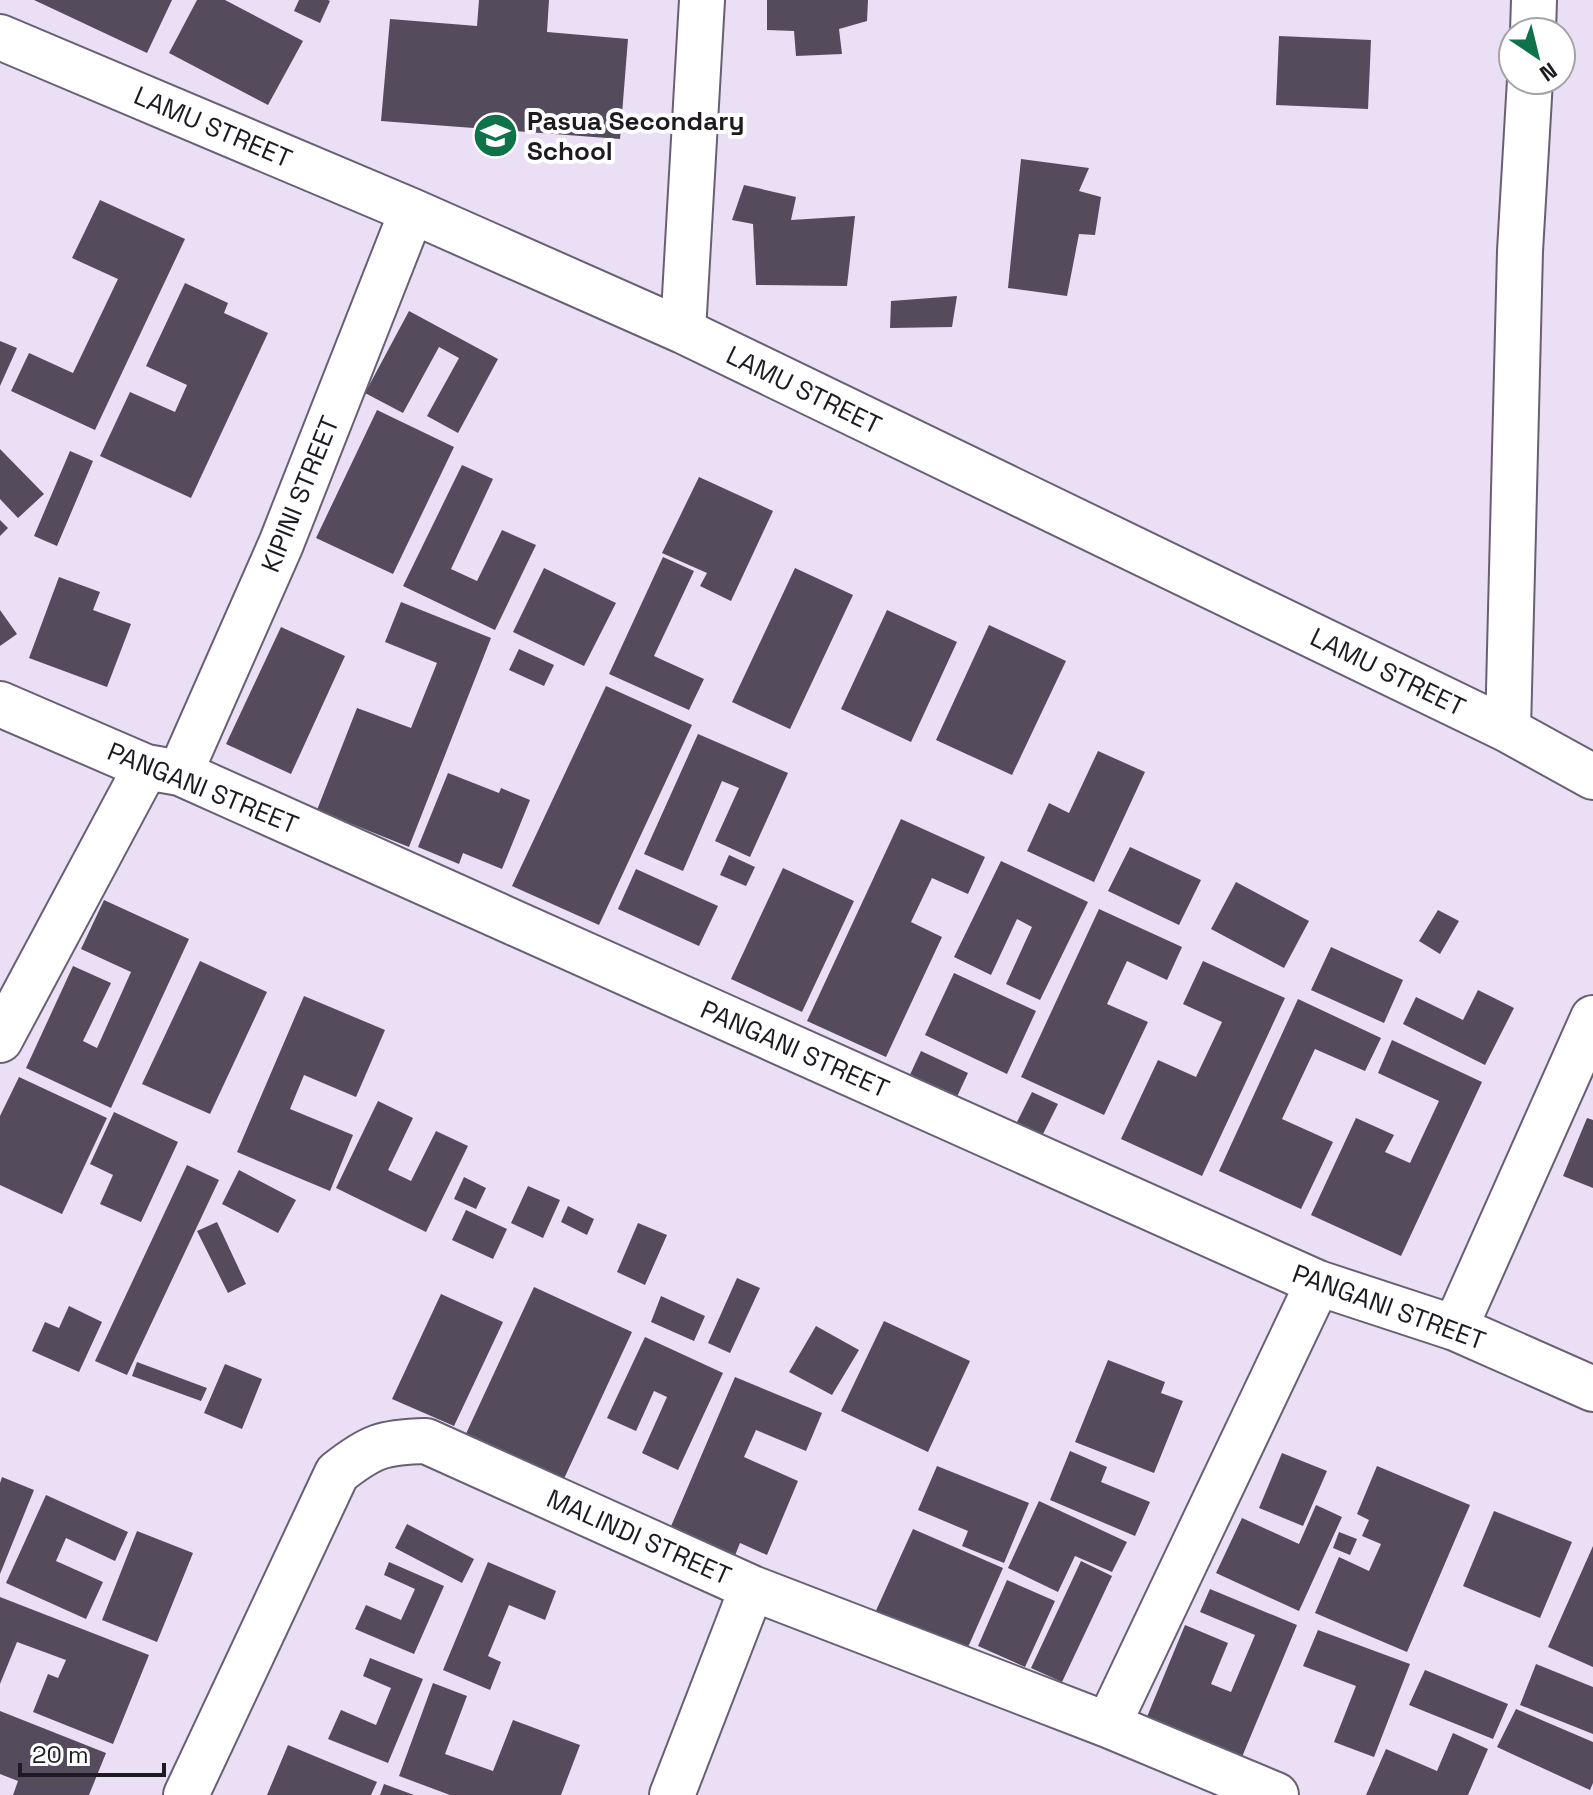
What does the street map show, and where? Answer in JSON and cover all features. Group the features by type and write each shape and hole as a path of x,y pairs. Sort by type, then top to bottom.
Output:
{"street":[{"path":"683,331 702,0"},
{"name":"LAMU STREET","path":"0,37 412,211 683,331 1508,730 1593,777"},
{"path":"1508,730 1520,251 1529,96"},
{"name":"KIPINI STREET","path":"0,1040 163,770 281,544 412,211"},
{"name":"PANGANI STREET","path":"0,704 163,770 1318,1283 1455,1328 1593,1389"},
{"path":"1455,1328 1593,1018"},
{"path":"1108,1725 1318,1283"},
{"name":"MALINDI STREET","path":"186,1795 337,1473 363,1452 392,1441 426,1441 752,1588 1108,1725 1276,1795"},
{"path":"672,1795 752,1588"}],"building":[{"path":"34,0 172,0 147,53"},
{"path":"197,0 225,0 303,41 268,105 169,53"},
{"path":"299,0 330,1 320,23 294,11"},
{"path":"479,0 549,0 547,32 628,39 620,139 381,121 390,19 477,26"},
{"path":"767,0 868,0 867,21 839,29 842,54 796,56 794,31 767,30"},
{"path":"1279,36 1371,40 1368,109 1276,105"},
{"path":"1021,159 1089,168 1079,191 1101,197 1095,235 1079,234 1067,296 1008,288"},
{"path":"744,185 796,197 791,220 855,216 847,286 756,285 753,224 732,220"},
{"path":"100,200 185,239 95,430 11,391 29,353 73,373 118,279 72,258"},
{"path":"185,283 228,303 224,313 268,333 191,498 100,456 130,392 175,412 187,385 146,366"},
{"path":"957,296 952,327 890,328 891,301"},
{"path":"409,311 498,359 458,433 427,416 459,358 439,347 403,413 365,393"},
{"path":"0,341 17,348 0,386"},
{"path":"377,410 454,447 393,574 316,538"},
{"path":"0,449 44,494 18,518 0,499"},
{"path":"70,451 93,461 57,546 34,536"},
{"path":"462,465 493,479 451,569 477,581 502,530 536,545 495,630 403,586"},
{"path":"699,477 773,511 731,601 700,586 707,573 662,553"},
{"path":"0,520 8,528 0,536"},
{"path":"663,557 694,571 654,656 704,679 689,710 609,674"},
{"path":"544,568 616,603 584,666 513,632"},
{"path":"795,568 853,595 790,729 732,702"},
{"path":"59,577 100,592 93,610 131,624 107,687 29,658"},
{"path":"401,602 491,638 409,847 317,810 357,708 411,728 437,663 385,642"},
{"path":"0,610 17,634 0,646"},
{"path":"887,610 957,642 911,742 841,709"},
{"path":"989,625 1066,661 1012,775 936,740"},
{"path":"281,627 345,656 291,774 226,744"},
{"path":"519,649 554,665 544,686 509,670"},
{"path":"606,686 692,725 599,925 512,886"},
{"path":"698,734 788,773 750,857 715,841 739,788 722,781 683,871 644,854"},
{"path":"1098,751 1145,772 1094,882 1027,851 1049,803 1069,813"},
{"path":"448,773 499,793 501,788 530,800 502,869 463,853 459,864 418,847"},
{"path":"901,819 985,857 968,894 932,878 911,922 942,937 886,1057 807,1021"},
{"path":"1130,847 1201,880 1179,925 1108,891"},
{"path":"729,855 755,867 746,886 720,875"},
{"path":"1001,861 1088,902 1040,1000 1006,984 1032,927 1017,919 991,975 954,957"},
{"path":"783,868 854,901 802,1012 731,979"},
{"path":"636,869 718,906 699,946 618,909"},
{"path":"1236,882 1309,921 1284,968 1211,929"},
{"path":"104,900 189,939 111,1108 26,1068 73,966 111,983 83,1041 97,1048 131,972 81,949"},
{"path":"1099,909 1182,947 1167,980 1127,961 1107,1004 1148,1022 1104,1115 1021,1077"},
{"path":"1438,910 1459,921 1440,954 1419,941"},
{"path":"1331,947 1403,980 1384,1023 1311,990"},
{"path":"200,961 267,992 210,1114 142,1084"},
{"path":"1203,961 1285,998 1202,1176 1121,1139 1158,1060 1196,1077 1222,1022 1183,1004"},
{"path":"954,973 1036,1011 1007,1074 925,1035"},
{"path":"1478,990 1514,1008 1485,1065 1403,1024 1416,997 1463,1020"},
{"path":"304,996 385,1030 356,1097 304,1075 290,1109 353,1135 330,1191 237,1152"},
{"path":"1298,999 1381,1038 1365,1071 1315,1049 1282,1119 1333,1142 1301,1209 1219,1171"},
{"path":"1392,1040 1482,1082 1401,1256 1311,1215 1356,1118 1394,1135 1385,1152 1410,1163 1439,1101 1378,1073"},
{"path":"921,1051 968,1073 955,1101 908,1079"},
{"path":"19,1077 107,1118 62,1214 0,1185 0,1116"},
{"path":"1032,1092 1058,1104 1040,1140 1014,1128"},
{"path":"378,1101 413,1118 388,1170 411,1181 436,1131 468,1146 426,1232 336,1188"},
{"path":"114,1112 178,1142 141,1222 100,1204 113,1175 90,1164"},
{"path":"1587,1118 1593,1120 1593,1188 1563,1176"},
{"path":"187,1165 219,1180 127,1375 95,1361"},
{"path":"239,1170 296,1200 278,1233 222,1204"},
{"path":"464,1177 486,1188 476,1209 454,1199"},
{"path":"528,1186 560,1200 543,1238 511,1223"},
{"path":"568,1206 594,1219 587,1235 561,1222"},
{"path":"466,1210 507,1229 493,1259 452,1240"},
{"path":"217,1222 246,1284 228,1293 197,1231"},
{"path":"638,1223 667,1235 645,1285 617,1272"},
{"path":"737,1278 760,1288 730,1353 708,1343"},
{"path":"534,1287 632,1332 562,1483 464,1438"},
{"path":"441,1294 503,1322 454,1426 392,1399"},
{"path":"661,1296 705,1316 694,1341 651,1322"},
{"path":"69,1306 102,1322 79,1372 32,1351 45,1322 59,1328"},
{"path":"884,1321 970,1361 928,1452 841,1411"},
{"path":"816,1326 859,1350 832,1395 789,1372"},
{"path":"645,1337 723,1373 678,1470 642,1453 667,1397 654,1391 636,1431 607,1418"},
{"path":"1108,1360 1165,1382 1161,1393 1183,1401 1154,1473 1075,1442"},
{"path":"137,1362 207,1388 201,1401 132,1376"},
{"path":"225,1364 262,1379 242,1429 204,1413"},
{"path":"735,1377 822,1413 806,1451 756,1430 744,1457 798,1481 767,1555 740,1543 734,1558 669,1531"},
{"path":"1070,1451 1107,1467 1101,1482 1150,1502 1135,1536 1050,1500"},
{"path":"1282,1453 1327,1471 1303,1526 1259,1508"},
{"path":"937,1466 1029,1503 1004,1563 962,1546 968,1531 918,1510"},
{"path":"1377,1466 1470,1505 1407,1652 1315,1613 1339,1557 1369,1571 1381,1544 1362,1536 1369,1520 1357,1514"},
{"path":"2,1477 34,1490 0,1574 0,1483"},
{"path":"46,1495 128,1532 115,1561 66,1538 56,1561 103,1582 86,1619 6,1583"},
{"path":"1039,1501 1127,1542 1112,1572 1075,1556 1058,1592 1008,1568"},
{"path":"1316,1505 1342,1517 1299,1611 1216,1573 1242,1518 1299,1544"},
{"path":"1494,1511 1572,1542 1540,1618 1463,1586"},
{"path":"407,1524 474,1559 462,1583 395,1548"},
{"path":"913,1529 1003,1568 965,1654 874,1615"},
{"path":"137,1531 193,1553 157,1642 102,1620"},
{"path":"1339,1532 1357,1539 1350,1555 1333,1548"},
{"path":"1593,1546 1593,1667 1548,1647"},
{"path":"1081,1561 1112,1576 1062,1682 1031,1668"},
{"path":"389,1562 444,1586 414,1654 355,1629 366,1605 401,1620 415,1589 384,1575"},
{"path":"488,1562 556,1591 545,1620 509,1605 488,1656 501,1662 490,1690 443,1670"},
{"path":"1007,1580 1055,1601 1025,1667 978,1646"},
{"path":"1210,1589 1297,1625 1239,1764 1144,1724 1185,1625 1228,1643 1211,1684 1231,1692 1255,1635 1200,1612"},
{"path":"0,1597 149,1655 113,1744 33,1712 48,1674 58,1678 66,1660 17,1642 0,1684"},
{"path":"1318,1630 1410,1664 1374,1757 1334,1742 1356,1686 1303,1666"},
{"path":"370,1658 423,1679 388,1763 328,1739 341,1710 376,1725 391,1688 363,1676"},
{"path":"1536,1664 1593,1687 1593,1734 1520,1705"},
{"path":"1425,1670 1508,1704 1493,1739 1409,1705"},
{"path":"433,1683 467,1696 445,1754 493,1771 513,1720 580,1745 561,1795 450,1795 399,1776"},
{"path":"1516,1709 1593,1742 1593,1783 1590,1790 1497,1747"},
{"path":"0,1711 106,1753 89,1795 13,1795 18,1781 0,1774"},
{"path":"1453,1733 1488,1749 1468,1795 1366,1795 1386,1749 1437,1771"},
{"path":"288,1745 377,1782 371,1795 267,1795"},
{"path":"384,1784 414,1795 380,1795"}],"place":[{"name":"Pasua Secondary School","path":"496,136"}]}
